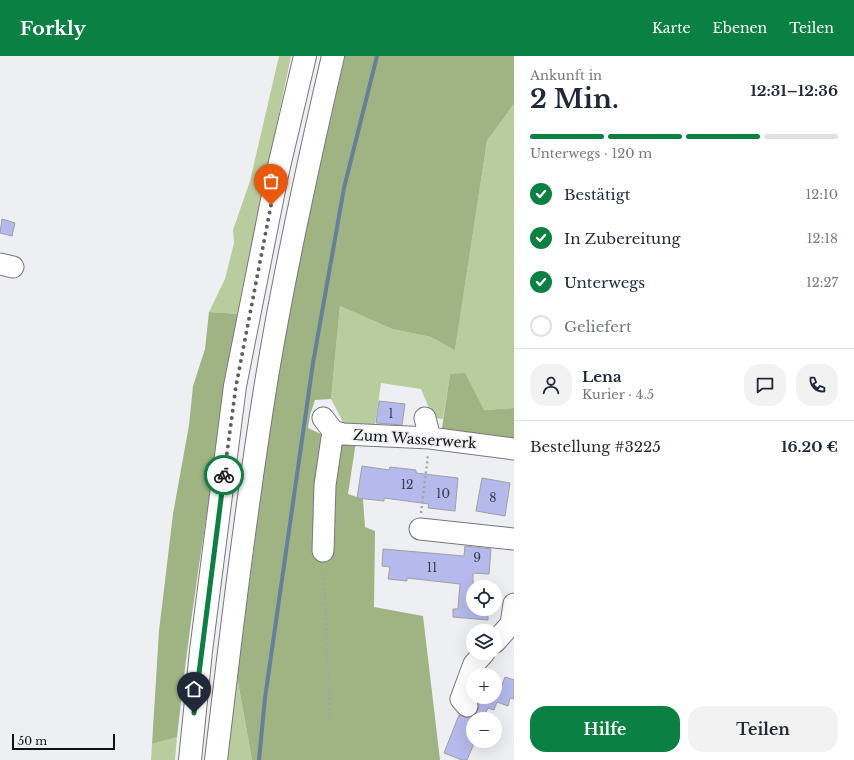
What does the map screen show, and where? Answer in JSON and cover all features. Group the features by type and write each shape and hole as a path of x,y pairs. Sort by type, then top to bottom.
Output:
{"highway":[{"path":"190,760 201,651 236,386 277,175 305,56"},
{"path":"216,760 228,658 266,382 304,180 334,56"}],"street":[{"path":"426,418 430,438"},
{"name":"Zum Wasserwerk","path":"323,551 327,516 325,485 328,424 356,436 430,438 514,448"},
{"path":"420,529 514,539"},
{"path":"502,634 511,624 514,604"},
{"path":"468,706 462,699 474,664 478,660"}],"path":[{"path":"420,529 430,438"},
{"path":"323,551 330,722"}],"green space":[{"path":"279,56 291,56 263,191 240,314 209,312 225,279 234,243 233,230 250,181"},
{"path":"345,56 514,56 514,104 487,141 455,350 431,337 392,329 340,306 331,399 315,400 310,415 308,428 323,435 357,435 348,494 363,499 365,527 375,531 374,607 423,616 440,760 252,760 237,677 272,411 305,230"},
{"path":"514,104 514,408 484,410 477,399 450,374 443,419 433,418 421,389 381,383 374,431 344,424 331,399 340,306 392,329 431,337 455,349 487,141"},
{"path":"209,312 240,314 213,472 197,578 177,737 152,744 159,631 173,514 189,425 193,386 205,349"},
{"path":"465,373 484,410 514,408 514,443 441,435 450,374"},
{"path":"237,677 252,760 227,760"},
{"path":"177,737 175,760 151,760 152,744"}],"building":[{"path":"2,219 15,223 12,236 0,233"},
{"path":"379,401 405,404 402,425 376,423"},
{"path":"362,466 389,470 390,467 416,470 416,473 458,478 455,511 428,508 429,504 384,498 384,501 357,498"},
{"path":"482,478 510,483 505,516 476,511"},
{"path":"465,546 491,549 489,574 473,573 473,580 466,580 466,616 488,616 488,620 453,617 453,609 458,609 460,584 407,578 407,581 388,579 390,567 382,566 383,549 464,556"},
{"path":"505,677 514,680 514,699 510,698 508,706 502,704 502,684"},
{"path":"479,704 496,704 494,710 488,708 486,712 476,712"},
{"path":"459,715 466,717 466,748 472,748 467,760 462,760 444,753"}],"waterway":[{"path":"259,760 265,698 313,363 344,188 377,56"}],"way so far":[{"path":"224,475 236,386 271,205"}],"route":[{"path":"194,713 224,475"}]}
